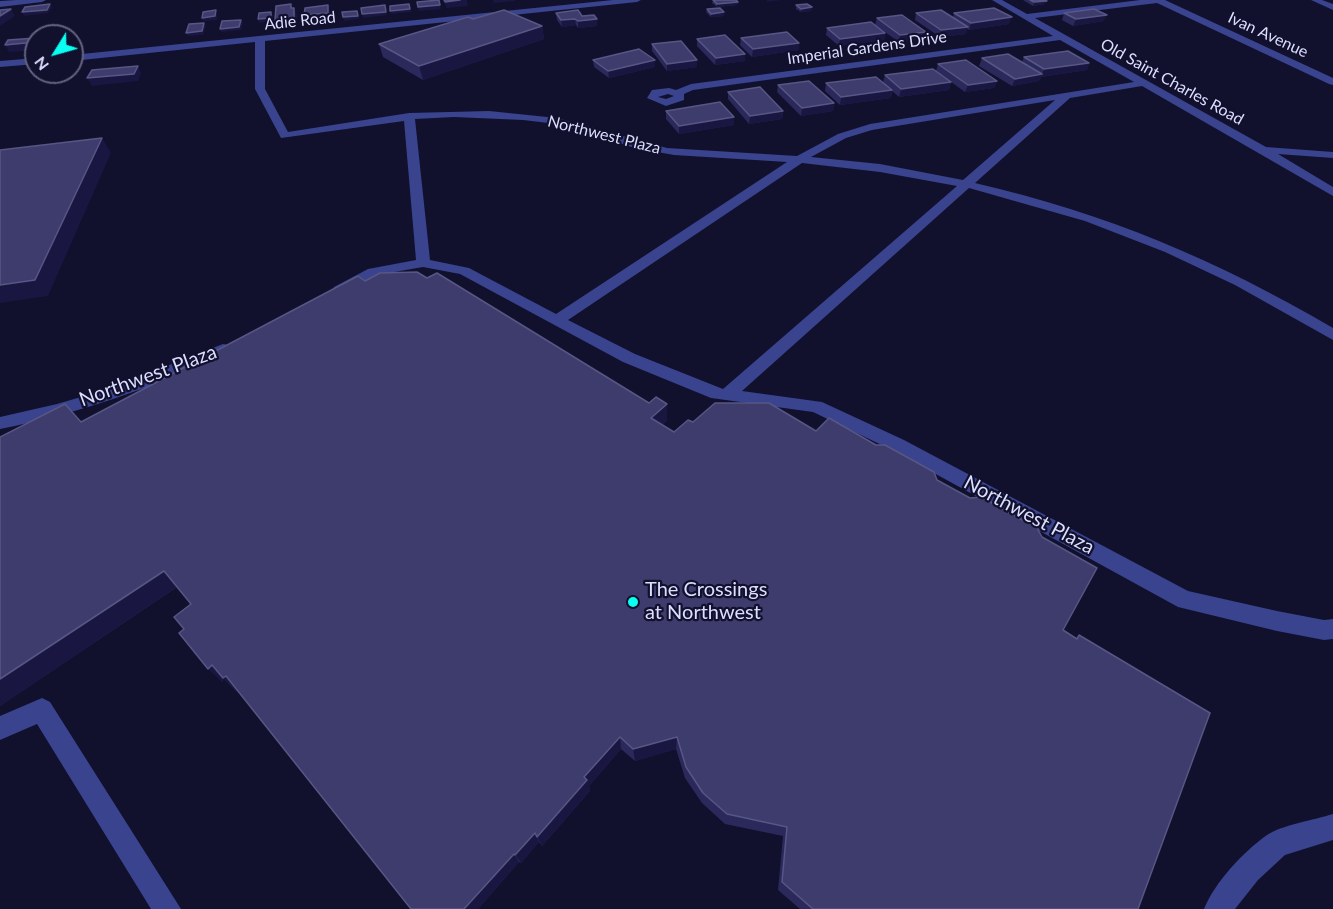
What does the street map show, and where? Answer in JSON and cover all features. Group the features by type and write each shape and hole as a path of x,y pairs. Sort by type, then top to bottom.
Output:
{"street":[{"path":"1,2 42,0"},
{"name":"Adie Road","path":"84,57 638,0"},
{"name":"Old Saint Charles Road","path":"996,0 1263,150 1333,192"},
{"path":"1025,17 1159,0"},
{"name":"Ivan Avenue","path":"1159,0 1333,82"},
{"path":"1315,0 1333,7"},
{"name":"Imperial Gardens Drive","path":"677,93 691,87 1062,37"},
{"name":"Northwest Plaza","path":"260,40 260,89 285,136 351,123 409,116 458,114 516,116 577,125 666,151 799,159 880,168 966,184 1099,222 1150,241 1211,267 1333,335"},
{"path":"0,64 24,62"},
{"path":"556,321 799,159 842,136 870,127 1144,83"},
{"path":"727,395 1067,95"},
{"path":"409,116 423,263"},
{"path":"1263,150 1333,155"},
{"name":"Northwest Plaza","path":"327,296 373,272 423,263 464,271 556,321 648,366 717,394 816,406 898,445 1185,600 1277,621 1324,630 1333,629"},
{"name":"Northwest Plaza","path":"0,423 45,413 168,373 242,339"},
{"path":"0,728 42,710 168,909"},
{"path":"1218,909 1248,870 1277,844 1333,826"}],"building":[{"path":"439,0 440,5 418,7 417,2"},
{"path":"713,0 736,0 738,2 717,4"},
{"path":"50,4 47,10 22,12 25,7"},
{"path":"291,4 291,8 294,8 294,18 275,20 276,6"},
{"path":"409,4 410,9 390,11 390,6"},
{"path":"807,4 812,7 801,9 796,5"},
{"path":"328,5 328,13 304,15 305,8"},
{"path":"385,5 386,12 362,14 361,8"},
{"path":"720,8 724,12 711,14 707,9"},
{"path":"994,8 1012,17 971,23 954,13"},
{"path":"11,9 0,16 0,10"},
{"path":"1094,9 1107,15 1076,19 1064,13"},
{"path":"216,10 215,16 202,18 203,12"},
{"path":"504,10 542,26 419,66 379,44 468,17 473,19"},
{"path":"578,10 582,16 594,15 597,19 561,20 556,13"},
{"path":"941,10 968,27 941,30 916,13"},
{"path":"357,11 358,16 343,17 342,12"},
{"path":"271,12 271,18 258,19 259,13"},
{"path":"902,15 926,32 900,35 877,18"},
{"path":"241,20 239,27 220,29 222,21"},
{"path":"871,22 885,33 840,39 827,28"},
{"path":"204,23 202,31 186,33 189,24"},
{"path":"787,32 799,43 753,49 741,38"},
{"path":"725,35 745,54 716,58 697,39"},
{"path":"24,39 24,43 5,45 8,40"},
{"path":"681,41 697,60 667,64 652,44"},
{"path":"639,49 655,60 608,71 593,60"},
{"path":"1068,51 1089,63 1044,69 1024,57"},
{"path":"1008,54 1042,74 1015,79 982,58"},
{"path":"966,60 997,81 968,85 938,64"},
{"path":"138,66 134,74 87,78 92,70"},
{"path":"933,69 951,82 901,89 885,75"},
{"path":"876,77 892,90 841,97 826,83"},
{"path":"809,81 834,103 802,108 778,85"},
{"path":"760,87 783,111 750,116 728,92"},
{"path":"720,102 734,117 679,126 666,111"},
{"path":"102,138 35,280 0,285 0,150"},
{"name":"The Crossings at Northwest","path":"417,272 427,278 437,273 649,403 656,397 667,404 651,418 674,432 688,420 693,422 715,403 769,403 816,431 829,418 876,445 885,445 934,472 937,480 970,498 981,497 1037,528 1042,537 1097,568 1063,630 1077,639 1079,635 1210,713 1138,909 813,909 782,882 787,827 727,814 703,793 686,767 677,737 633,749 620,737 584,777 587,780 537,837 535,833 464,909 411,909 226,676 223,678 212,665 208,669 179,633 184,629 174,617 191,604 164,571 0,679 0,437 65,404 81,422 358,276 365,281 380,273"}],"place":[{"name":"The Crossings at Northwest","path":"633,602"}]}
